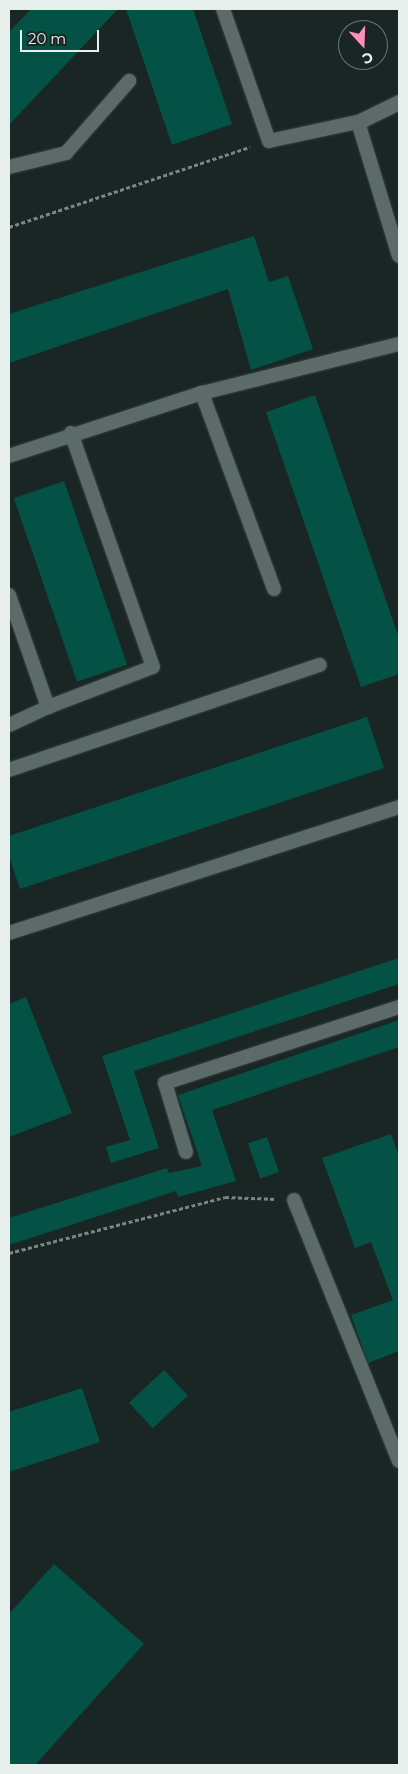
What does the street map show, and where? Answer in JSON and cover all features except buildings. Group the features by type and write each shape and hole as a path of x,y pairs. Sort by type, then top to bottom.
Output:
{"street":[{"path":"358,122 399,102"}],"lane":[{"path":"223,9 269,141 358,122 399,256"},
{"path":"9,167 66,153 129,81"},
{"path":"9,456 70,433 202,393 399,344"},
{"path":"202,393 274,588"},
{"path":"9,725 48,707 153,668 70,433"},
{"path":"9,594 48,707"},
{"path":"9,770 320,665"},
{"path":"9,933 399,807"},
{"path":"186,1152 165,1083 399,1007"},
{"path":"294,1200 399,1461"}],"path":[{"path":"9,227 269,141"},
{"path":"9,1253 226,1196 294,1200"}]}
